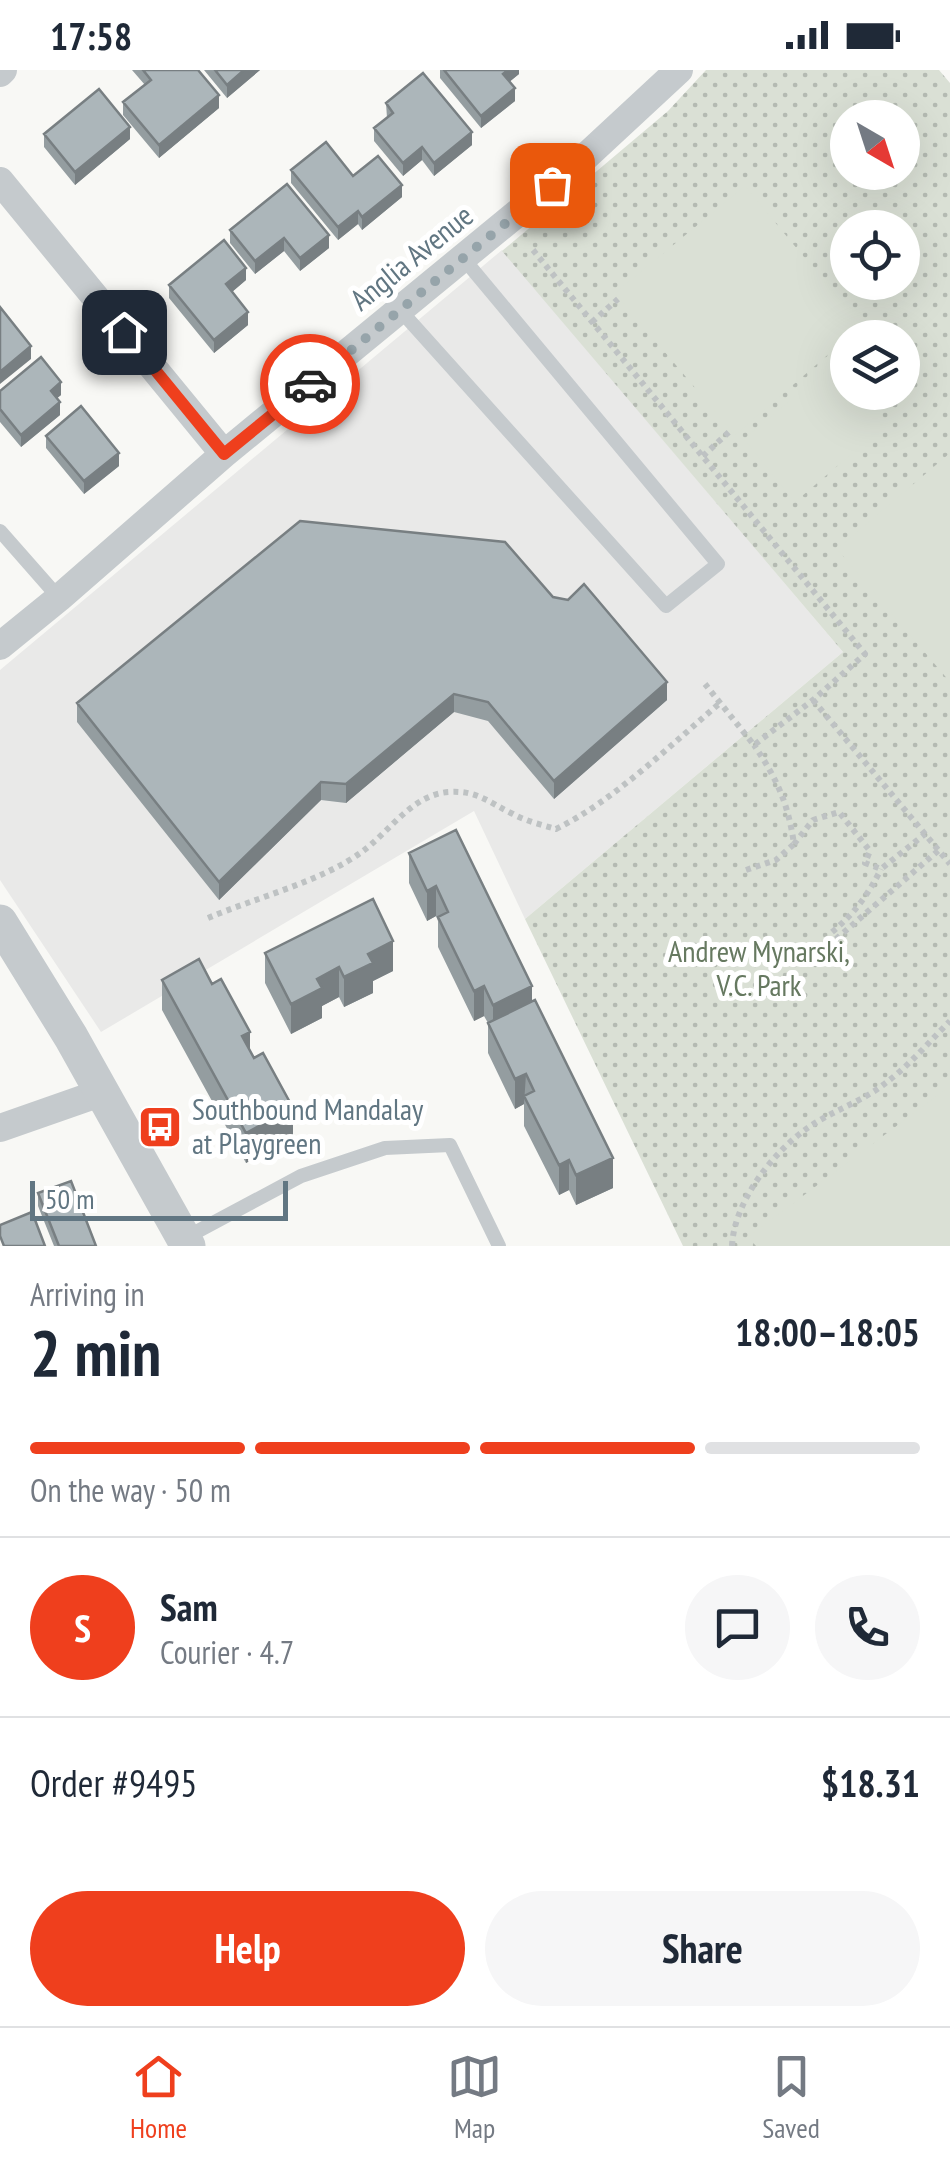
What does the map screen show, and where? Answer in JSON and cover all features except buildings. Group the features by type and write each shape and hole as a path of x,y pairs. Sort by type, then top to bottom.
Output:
{"street":[{"name":"Anglia Avenue","path":"0,646 224,454 582,160 678,70"},
{"path":"0,181 224,454"},
{"path":"0,922 72,1037 186,1242"},
{"path":"0,1128 103,1092"}],"lane":[{"path":"400,310 666,606 718,564 463,258"},
{"path":"0,531 60,598"},
{"path":"186,1242 301,1176 385,1148 450,1145 498,1246"}],"path":[{"path":"533,250 865,654 754,745"},
{"path":"592,322 618,300"},
{"path":"702,456 730,431"},
{"path":"705,684 776,777 789,812 794,844"},
{"path":"813,700 950,864"},
{"path":"208,918 340,866 364,851 420,800 447,792 472,794 512,814 556,829 588,810 720,703"},
{"path":"746,870 776,860 814,820 839,812 870,851 865,863 880,869"},
{"path":"924,834 880,869 868,896 834,936 938,850"},
{"path":"732,1246 752,1188 779,1150 812,1125 883,1086 950,1021"}],"shaded area":[{"path":"502,250 843,652 525,919 474,811 101,1032 0,880 0,670"}],"green space":[{"name":"Andrew Mynarski, V.C. Park","path":"706,70 939,70 950,83 950,1246 683,1246 525,919 843,652 502,251 668,111"},
{"path":"745,186 830,289 830,300 839,300 856,320 830,320 830,353 735,435 615,293"},
{"path":"830,367 830,410 869,410 883,427 795,502 744,439"},
{"path":"950,453 950,682 837,549"},
{"path":"950,1086 950,1246 756,1246 748,1237"}],"way so far":[{"path":"310,384 552,185"}],"place":[{"name":"Southbound Mandalay at Playgreen","path":"160,1127"}],"route":[{"path":"124,332 224,454 310,384"}]}
